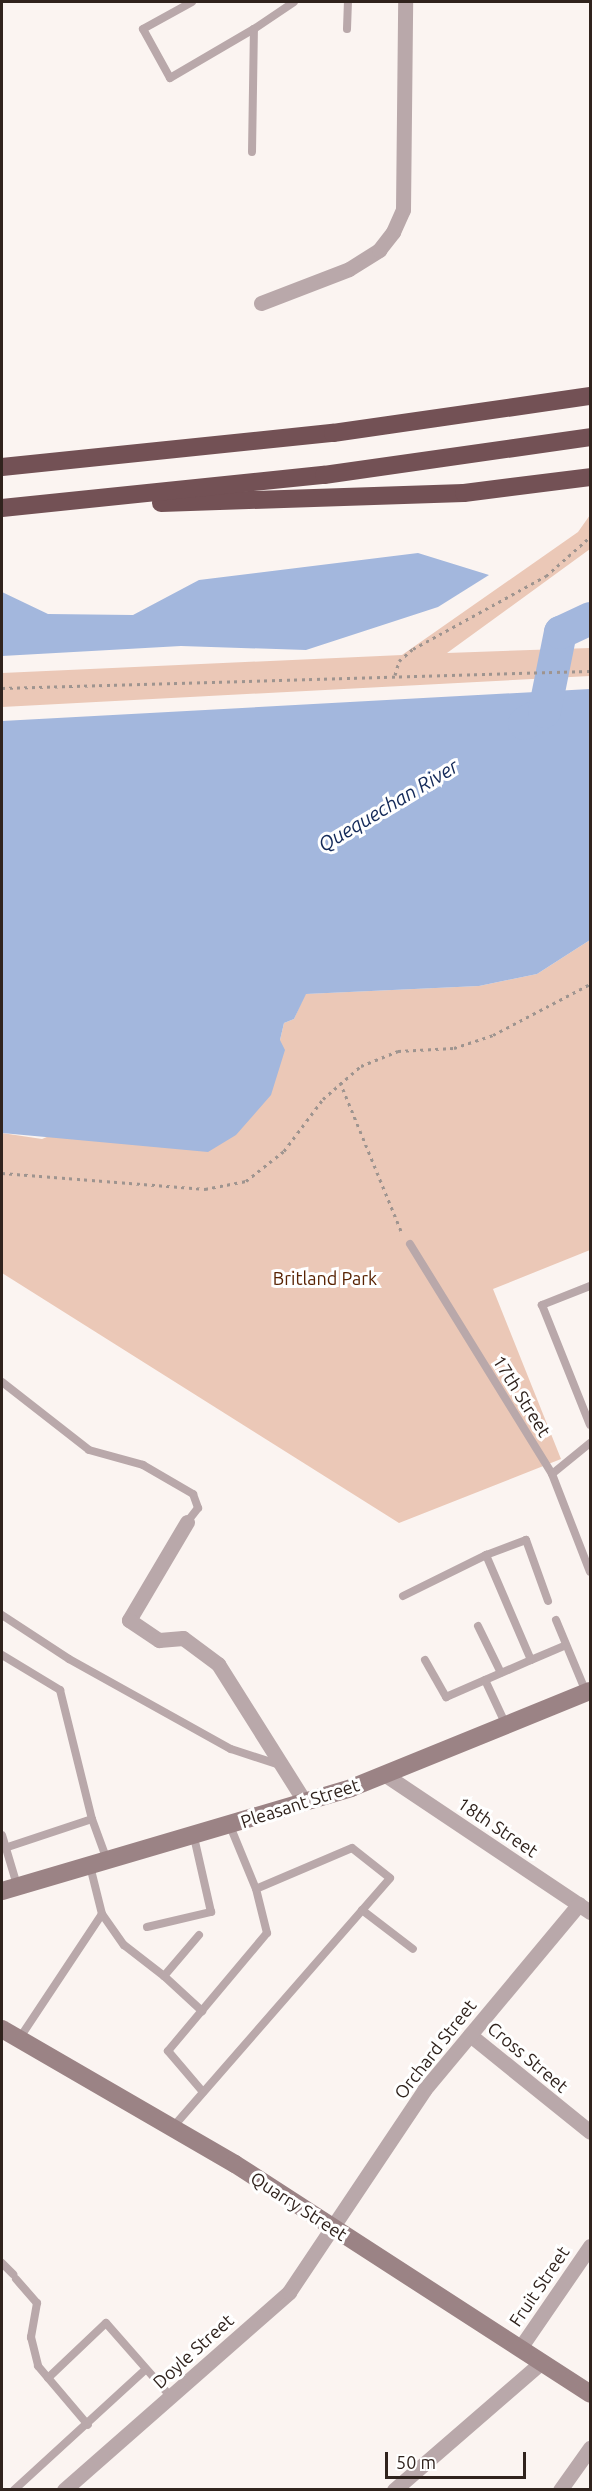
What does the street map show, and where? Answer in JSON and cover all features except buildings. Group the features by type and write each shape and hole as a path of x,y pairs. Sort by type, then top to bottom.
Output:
{"highway":[{"path":"2,467 333,433 591,396"},
{"path":"2,508 324,475 591,437"},
{"path":"54,503 286,503 474,492 591,477"}],"main road":[{"name":"Pleasant Street","path":"9,1889 194,1837 305,1802 384,1774 589,1692"},
{"name":"Quarry Street","path":"2,2029 172,2128 332,2227 591,2394"}],"street":[{"path":"261,303 360,263 393,232 404,210 405,2"},
{"path":"187,1522 129,1620 159,1640 183,1638 218,1664 287,1768 305,1802"},
{"name":"18th Street","path":"384,1774 585,1908"},
{"name":"Orchard Street","path":"332,2227 424,2090 470,2035 585,1908"},
{"name":"Cross Street","path":"470,2035 591,2132"},
{"name":"Doyle Street","path":"64,2490 289,2292 332,2227"},
{"name":"Fruit Street","path":"520,2348 591,2246"},
{"path":"394,2490 542,2362"},
{"path":"560,2490 591,2448"}],"lane":[{"path":"192,2 143,29 170,78 254,29 294,2"},
{"path":"347,29 348,2"},
{"path":"252,152 254,29"},
{"name":"17th Street","path":"410,1244 552,1474 591,1572"},
{"path":"591,1286 542,1305 591,1425"},
{"path":"2,1382 89,1450 143,1465 193,1494 198,1508 187,1522"},
{"path":"552,1474 591,1443"},
{"path":"403,1596 486,1555 526,1539 548,1601"},
{"path":"486,1555 531,1660"},
{"path":"2,1615 69,1659 231,1749 287,1768"},
{"path":"556,1620 589,1692"},
{"path":"478,1626 501,1673"},
{"path":"425,1660 446,1697 566,1645"},
{"path":"2,1655 60,1690 92,1820 99,1864 102,1914 124,1945 164,1976 201,2011"},
{"path":"485,1680 506,1725"},
{"path":"5,1848 92,1820"},
{"path":"202,2092 168,2051 267,1933 256,1888 230,1826"},
{"path":"2,1837 9,1889"},
{"path":"147,1927 211,1912 194,1837"},
{"path":"172,2128 390,1878 352,1848 256,1888"},
{"path":"362,1910 413,1949"},
{"path":"19,2039 102,1914"},
{"path":"164,1976 199,1935"},
{"path":"2,2263 37,2303 31,2337 38,2366 88,2426"},
{"path":"48,2378 106,2323 171,2397"},
{"path":"14,2490 88,2426 145,2370"}],"path":[{"path":"395,675 399,661 546,576 591,537"},
{"path":"2,688 591,671"},
{"path":"2,1173 205,1189 246,1181 284,1151 340,1082 378,1056 454,1048 494,1035 591,984"},
{"path":"340,1082 396,1224 410,1244"}],"green space":[{"path":"590,515 590,549 447,653 590,648 590,676 2,707 2,673 402,655 578,532"},
{"name":"Britland Park","path":"590,940 590,1250 493,1289 561,1459 399,1523 2,1273 2,1133 42,1139 280,1040 284,1023 294,1019 305,994 479,986 537,974"}],"water":[{"path":"418,553 489,575 438,607 306,650 181,646 2,656 2,592 48,614 133,615 199,580"},
{"path":"590,689 590,940 537,974 479,986 306,994 294,1019 284,1023 280,1040 285,1050 271,1095 236,1135 208,1152 2,1133 2,721"}],"waterway":[{"name":"Quequechan River","path":"524,723 544,711 560,632 590,618"}]}
